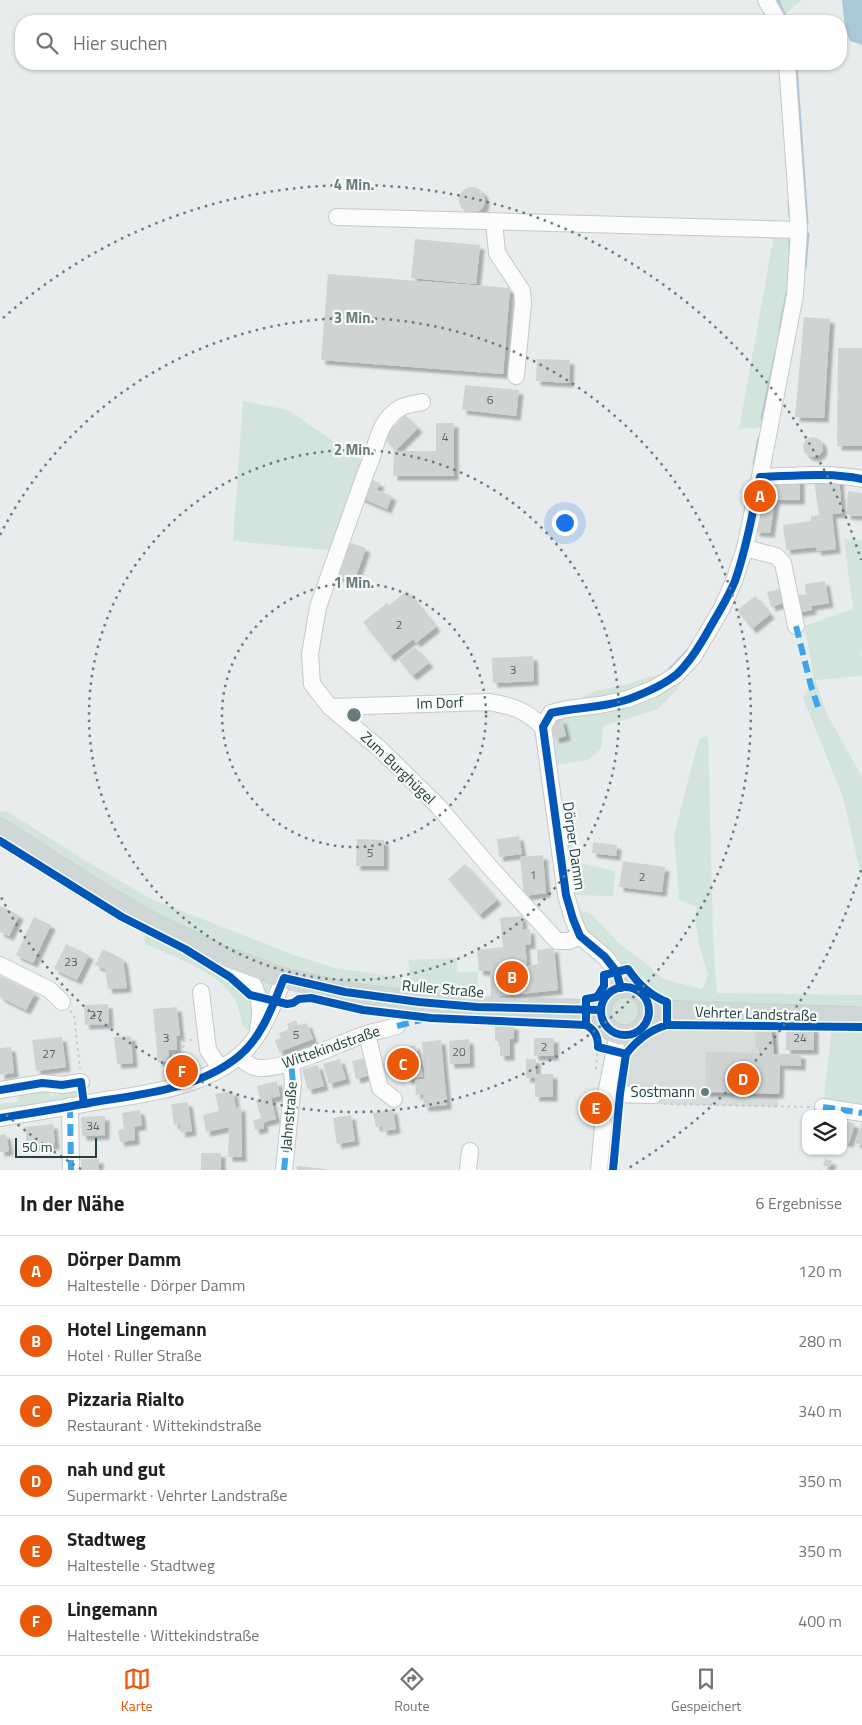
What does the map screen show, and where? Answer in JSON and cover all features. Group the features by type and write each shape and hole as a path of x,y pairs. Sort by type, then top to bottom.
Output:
{"main road":[{"name":"Ruller Straße","path":"0,828 95,890 155,924 219,954 284,978 345,992 419,1002 504,1008 601,1010"},
{"path":"621,988 632,988 639,992 648,1002 650,1010 645,1026 631,1035 618,1034 609,1029 602,1019 601,1010 606,996 612,991 621,988"},
{"name":"Vehrter Landstraße","path":"650,1010 862,1017"}],"street":[{"path":"766,0 775,15"},
{"path":"543,727 551,713 567,709 600,706 628,699 653,689 676,674 693,657 722,608 734,581 745,548 795,295 799,230 787,70"},
{"path":"337,217 799,230"},
{"path":"494,221 497,252 522,291 523,303 516,376"},
{"name":"Zum Burghügel","path":"422,402 400,407 385,420 375,443 372,462 366,472 318,607 310,654 312,684 330,708 380,749 437,805 557,941 569,941 580,936"},
{"path":"760,477 807,475 849,476 862,479"},
{"path":"745,548 776,556 783,563 796,626"},
{"name":"Im Dorf","path":"330,708 488,702 522,710 543,727"},
{"name":"Dörper Damm","path":"543,727 566,895 580,936"},
{"path":"580,936 605,957 616,971 621,988"},
{"path":"219,954 247,976 254,986 260,1009 260,1023 256,1037"},
{"path":"0,965 50,990 62,1002"},
{"path":"0,1118 158,1092 208,1075 239,1056 256,1037 270,1014 284,978"},
{"path":"201,992 208,1050 220,1068"},
{"name":"Wittekindstraße","path":"239,1056 247,1064 256,1068 269,1068 292,1062 367,1034 397,1026"},
{"path":"367,1034 380,1088 394,1100"},
{"path":"599,1170 606,1094 618,1034"},
{"name":"Jahnstraße","path":"284,1170 293,1083 292,1062"},
{"path":"0,1090 42,1083 62,1085 81,1082"},
{"path":"606,1094 656,1099"},
{"path":"70,1106 71,1170"},
{"path":"823,1107 862,1113"},
{"path":"468,1170 470,1151"}],"path":[{"path":"62,1002 74,1015 81,1082"},
{"path":"178,1086 176,1060 184,1059 183,1041 206,1039"},
{"path":"656,1099 823,1107"}],"shaded area":[{"path":"766,0 802,0 783,15 774,15"},
{"path":"775,230 799,230 769,427 739,429"},
{"path":"243,401 288,410 369,466 338,551 233,541"},
{"path":"844,539 862,540 862,649 860,656 862,656 862,676 815,680 828,716 862,777 862,879 843,797 803,698 814,680 805,626 853,609"},
{"path":"660,675 676,675 680,686 658,709 603,726 601,749 587,760 549,766 551,713 595,691"},
{"path":"708,736 713,936 717,993 862,995 862,1017 667,1002 645,989 628,969 616,971 580,936 577,912 582,911 590,913 621,945 663,979 702,989 708,975 695,921 697,907 679,900 674,835 699,739"},
{"path":"0,811 8,812 151,899 291,954 335,968 411,979 408,960 457,958 457,972 478,972 477,1007 284,978 256,1037 242,1025 234,998 215,978 180,959 145,944 144,928 122,917 0,841"},
{"path":"558,826 572,827 575,862 615,871 613,896 566,895"},
{"path":"625,995 637,1000 642,1012 637,1024 625,1029 613,1024 608,1012 613,1000"},
{"path":"667,1025 779,1026 778,1107 619,1103 626,1054 634,1044 653,1029"},
{"path":"832,1026 862,1027 862,1113 823,1107"},
{"path":"42,1089 51,1096 79,1091 80,1098 0,1112 0,1104 17,1102 20,1092"}],"water":[{"path":"842,0 862,0 862,45 850,41 847,33 847,15 844,15"}],"building":[{"path":"472,187 481,191 485,200 481,209 472,213 463,209 459,200 463,191"},
{"path":"415,239 480,245 476,284 411,278"},
{"path":"328,274 510,288 503,374 321,360"},
{"path":"804,317 830,319 824,418 795,417"},
{"path":"838,348 862,348 862,446 837,446"},
{"path":"537,359 570,360 569,383 536,381"},
{"path":"465,385 519,390 516,416 462,410"},
{"path":"405,415 418,428 396,450 383,437"},
{"path":"436,423 454,423 454,476 393,476 394,451 436,451"},
{"path":"813,437 820,440 823,447 820,454 813,457 806,454 803,447 806,440"},
{"path":"367,478 380,483 377,490 392,496 387,509 359,497"},
{"path":"800,478 800,500 775,500 770,533 755,532 764,479"},
{"path":"839,478 842,513 832,514 836,549 817,551 816,547 786,550 783,525 811,521 811,516 819,515 814,481"},
{"path":"848,491 862,493 862,516 846,515"},
{"path":"344,541 366,548 354,582 332,575"},
{"path":"825,581 829,603 811,606 812,610 796,613 793,596 806,594 805,584"},
{"path":"779,589 783,603 771,607 767,592"},
{"path":"407,591 436,627 416,643 413,639 390,657 363,622 387,603 389,605"},
{"path":"755,596 770,614 752,629 737,610"},
{"path":"415,647 429,663 412,676 399,660"},
{"path":"533,656 534,681 493,683 492,658"},
{"path":"562,719 566,736 555,739 551,722"},
{"path":"519,836 522,854 499,857 497,839"},
{"path":"357,839 384,840 384,866 356,866"},
{"path":"593,842 617,845 616,856 592,853"},
{"path":"543,855 546,893 524,896 520,857"},
{"path":"623,861 665,867 662,892 619,887"},
{"path":"465,864 497,900 479,915 448,879"},
{"path":"0,906 19,915 9,936 0,932"},
{"path":"522,916 523,930 530,929 531,944 525,945 527,966 538,964 537,950 554,948 558,990 491,997 490,971 479,971 477,950 503,947 500,918"},
{"path":"34,917 51,925 33,963 16,955"},
{"path":"66,944 89,955 77,980 54,969"},
{"path":"103,949 123,959 127,988 108,989 105,969 95,965"},
{"path":"0,976 35,993 26,1010 0,997"},
{"path":"108,1004 109,1024 85,1025 84,1005"},
{"path":"177,1007 180,1036 176,1036 177,1050 168,1050 169,1061 158,1062 153,1009"},
{"path":"296,1020 298,1026 307,1023 313,1039 279,1052 275,1040 281,1038 279,1033 289,1029 287,1024"},
{"path":"495,1025 514,1025 514,1038 510,1039 510,1056 500,1056 500,1041 495,1041"},
{"path":"771,1027 774,1054 801,1054 801,1066 780,1065 779,1094 705,1092 706,1052 761,1053 760,1048 756,1048 754,1030"},
{"path":"786,1027 814,1027 814,1050 786,1050"},
{"path":"131,1036 133,1063 117,1064 114,1037"},
{"path":"62,1037 66,1067 36,1071 32,1040"},
{"path":"534,1038 554,1038 554,1056 534,1056"},
{"path":"469,1039 470,1063 450,1064 449,1041"},
{"path":"441,1040 447,1105 424,1107 423,1094 416,1095 415,1080 425,1079 422,1042"},
{"path":"415,1045 423,1076 407,1080 403,1064 399,1065 395,1050"},
{"path":"11,1047 14,1073 0,1075 0,1048"},
{"path":"369,1057 374,1074 356,1079 352,1061"},
{"path":"340,1059 346,1079 329,1084 323,1064"},
{"path":"526,1059 536,1059 536,1074 553,1074 553,1097 535,1097 535,1078 526,1078"},
{"path":"318,1065 324,1086 308,1090 302,1069"},
{"path":"277,1081 280,1096 271,1098 276,1119 263,1122 264,1128 255,1130 253,1120 261,1118 256,1100 260,1099 257,1086"},
{"path":"233,1091 236,1108 241,1106 242,1157 228,1157 229,1127 206,1132 203,1115 219,1111 215,1094"},
{"path":"188,1102 192,1131 181,1133 180,1124 174,1125 171,1104"},
{"path":"393,1109 396,1129 383,1131 382,1126 376,1127 373,1113"},
{"path":"140,1110 142,1125 134,1127 135,1140 120,1142 118,1130 124,1129 122,1113"},
{"path":"351,1115 355,1141 337,1144 333,1118"},
{"path":"105,1116 105,1135 82,1136 81,1117"},
{"path":"847,1121 855,1124 849,1143 847,1143"},
{"path":"862,1123 862,1145 855,1143"},
{"path":"53,1124 55,1145 27,1147 25,1127"},
{"path":"6,1134 9,1151 0,1152 0,1135"},
{"path":"201,1153 221,1153 221,1170 201,1170"},
{"path":"81,1159 99,1159 99,1170 81,1170"},
{"path":"825,1159 832,1161 830,1167 823,1166"},
{"path":"297,1166 327,1169 327,1170 297,1170"}],"waterway":[{"path":"778,0 784,15"},
{"path":"796,70 807,223"},
{"path":"789,202 790,217"},
{"path":"805,268 808,234"},
{"path":"790,241 790,250"},
{"path":"780,329 788,288"},
{"path":"762,418 776,352"},
{"path":"754,464 759,438"},
{"path":"669,670 689,649"}],"marked path":[{"path":"796,626 819,710"},
{"path":"397,1026 421,1020"},
{"path":"284,1170 293,1083 291,1062"},
{"path":"70,1106 71,1170"},
{"path":"823,1107 862,1113"}],"cycle path":[{"path":"621,988 616,971 605,957 580,936 573,919 566,895 543,727 551,713 610,704 629,699 666,682 686,664 705,637 735,581 746,542 760,477 824,475 862,479"},
{"path":"0,841 122,917 185,949 230,977 250,995 287,1004 299,999 311,998 363,1010 431,1018 586,1025 595,1034 598,1047 626,1054 644,1036 667,1025 667,1002 645,989 628,969 604,975 604,986 597,997 586,999 586,1025"},
{"path":"0,1118 151,1093 206,1076 239,1056 254,1040 266,1020 284,978 345,992 419,1002 477,1007 601,1010"},
{"path":"620,987 630,987 642,994 649,1006 649,1011 649,1016 642,1028 630,1035 620,1035 612,1031 605,1024 601,1016 601,1006 605,998 612,991 620,987"},
{"path":"667,1025 862,1027"},
{"path":"613,1170 620,1094 626,1054"},
{"path":"0,1090 42,1083 62,1085 81,1082 84,1104"}],"place":[{"name":"Dörper Damm","path":"760,496"},
{"name":"Hotel Lingemann","path":"512,977"},
{"name":"Pizzaria Rialto","path":"403,1064"},
{"name":"Lingemann","path":"182,1071"},
{"name":"nah und gut","path":"743,1079"},
{"name":"Sostmann","path":"705,1092"},
{"name":"Stadtweg","path":"596,1108"}]}
